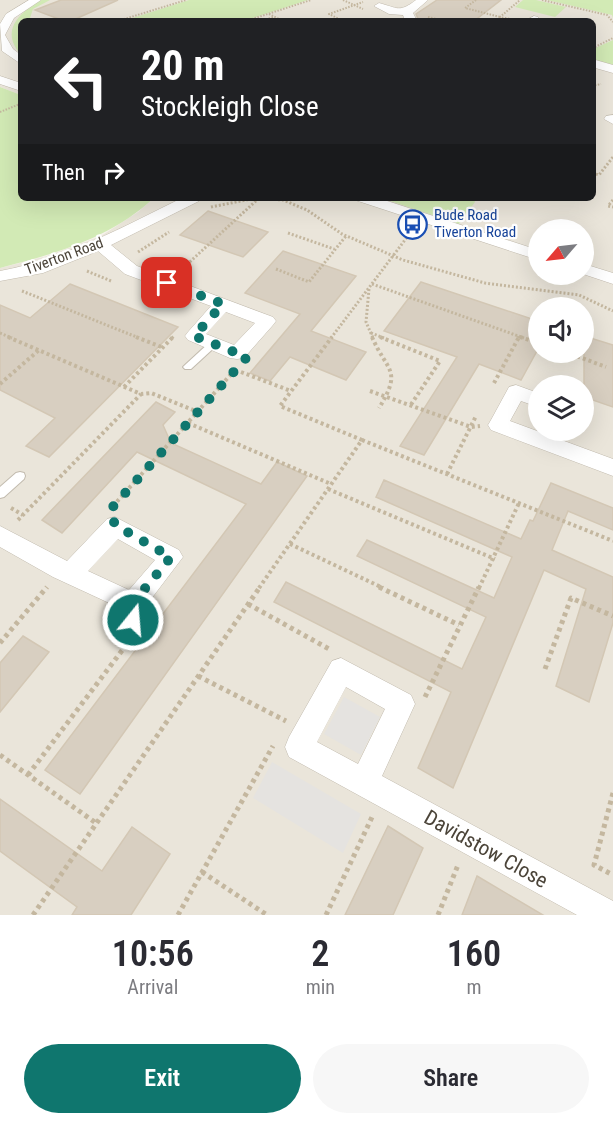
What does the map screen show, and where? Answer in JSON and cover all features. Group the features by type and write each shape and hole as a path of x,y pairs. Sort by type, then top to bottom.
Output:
{"street":[{"path":"18,58 8,51 0,35 10,16 36,0"},
{"path":"374,3 393,12 409,16 423,0"},
{"path":"596,64 613,69"},
{"path":"0,80 18,86"},
{"name":"Tiverton Road","path":"127,232 161,201"},
{"name":"Tiverton Road","path":"0,276 37,269 100,244 186,201"},
{"path":"374,201 528,252"},
{"path":"100,244 132,270 223,304 267,321 236,362 213,344 194,336 223,304"},
{"path":"594,272 613,279"},
{"path":"528,396 516,392 498,425 528,432"},
{"path":"564,441 613,468"},
{"path":"1,537 65,572 133,603 171,557 115,525 65,572"},
{"name":"Davidstow Close","path":"402,704 340,670 299,747 608,915"},
{"path":"374,788 402,704"}],"lane":[{"path":"188,367 213,344"},
{"path":"0,494 20,476"}],"path":[{"path":"128,18 186,0"},
{"path":"255,18 311,0"},
{"path":"476,0 465,8 503,18"},
{"path":"500,17 520,0"},
{"path":"542,0 608,15 613,22"},
{"path":"337,18 329,14 374,3"},
{"path":"268,14 278,18"},
{"path":"268,18 274,16"},
{"path":"596,45 613,38"},
{"path":"0,112 18,105"},
{"path":"596,174 599,175 613,157"},
{"path":"613,200 608,206 613,207"},
{"path":"208,207 246,201"},
{"path":"167,283 256,201"},
{"path":"287,201 303,207 346,236 394,255 469,280 562,291 613,311"},
{"path":"423,217 280,406 613,541"},
{"path":"119,261 159,240 173,228"},
{"path":"288,233 334,249"},
{"path":"276,269 309,282 346,236"},
{"path":"370,286 366,322 376,346 393,373 390,390 379,408"},
{"path":"370,286 528,340"},
{"path":"22,291 164,348"},
{"path":"0,333 141,394 151,393 198,412"},
{"path":"370,333 440,361 410,406"},
{"path":"124,387 176,335"},
{"path":"0,384 39,350"},
{"path":"115,525 110,510 198,412 236,362 291,391"},
{"path":"594,362 606,367"},
{"path":"370,391 471,427 498,425"},
{"path":"1,537 141,394"},
{"path":"188,423 495,559"},
{"path":"33,915 362,440"},
{"path":"402,704 425,698 459,625 495,559 519,503"},
{"path":"290,544 459,625"},
{"path":"0,643 65,572"},
{"path":"545,669 571,598 613,616"},
{"path":"28,774 133,636 133,603"},
{"path":"248,604 329,649"},
{"path":"198,676 287,721 281,731"},
{"path":"178,915 275,741"},
{"path":"0,755 96,824"},
{"path":"326,915 374,788"},
{"path":"613,792 594,865 613,875"},
{"path":"438,915 468,839"},
{"path":"202,872 267,915"}],"shaded area":[{"path":"0,0 613,0 613,915 0,915 0,268 47,256 101,236 151,201 596,201 596,18 18,18 18,94 0,87"},
{"path":"344,697 380,717 361,755 324,734"},
{"path":"272,762 361,814 343,853 253,798"}],"green space":[{"path":"40,0 50,0 33,9 30,18 18,18"},
{"path":"189,0 308,0 253,18 132,18"},
{"path":"523,0 536,0 566,7 555,17 515,7"},
{"path":"547,0 613,0 613,18 612,15"},
{"path":"18,18 18,50 12,38 14,24"},
{"path":"613,40 613,66 596,62 596,48"},
{"path":"0,87 18,94 18,201 150,201 119,224 82,243 0,268"},
{"path":"390,201 474,201 459,224"}],"building":[{"path":"61,0 118,0 78,18 56,18 35,10"},
{"path":"437,0 501,0 478,18 418,18 416,14"},
{"path":"208,211 268,232 243,257 180,235"},
{"path":"283,251 356,276 311,331 366,352 346,380 290,357 270,381 250,373 300,314 245,293"},
{"path":"421,282 528,318 528,363 530,363 521,380 479,364 424,455 400,446 457,357 384,331"},
{"path":"70,284 178,327 49,457 26,446 55,418 0,390 0,305 30,318"},
{"path":"594,339 613,345 613,407 594,400 594,375 584,375 584,363 594,363"},
{"path":"156,402 175,412 163,425 171,443 261,484 277,462 307,476 80,794 45,770 246,504 137,452 62,533 42,520"},
{"path":"384,480 521,539 530,520 533,521 551,483 613,508 613,530 568,511 552,550 613,577 613,623 589,702 556,686 586,589 544,570 453,788 418,768 451,692 274,602 286,582 462,669 486,617 357,556 367,540 494,598 512,557 376,497"},
{"path":"23,636 49,652 0,712 0,663"},
{"path":"0,799 102,871 132,827 170,854 131,915 72,915 77,907 0,851"},
{"path":"388,826 423,848 393,915 345,915"},
{"path":"477,876 543,915 462,915"}],"place":[{"name":"Bude Road Tiverton Road","path":"413,224"}],"route":[{"path":"133,620 133,603 171,557 115,525 110,510 247,357 194,336 223,304 167,283"}]}
